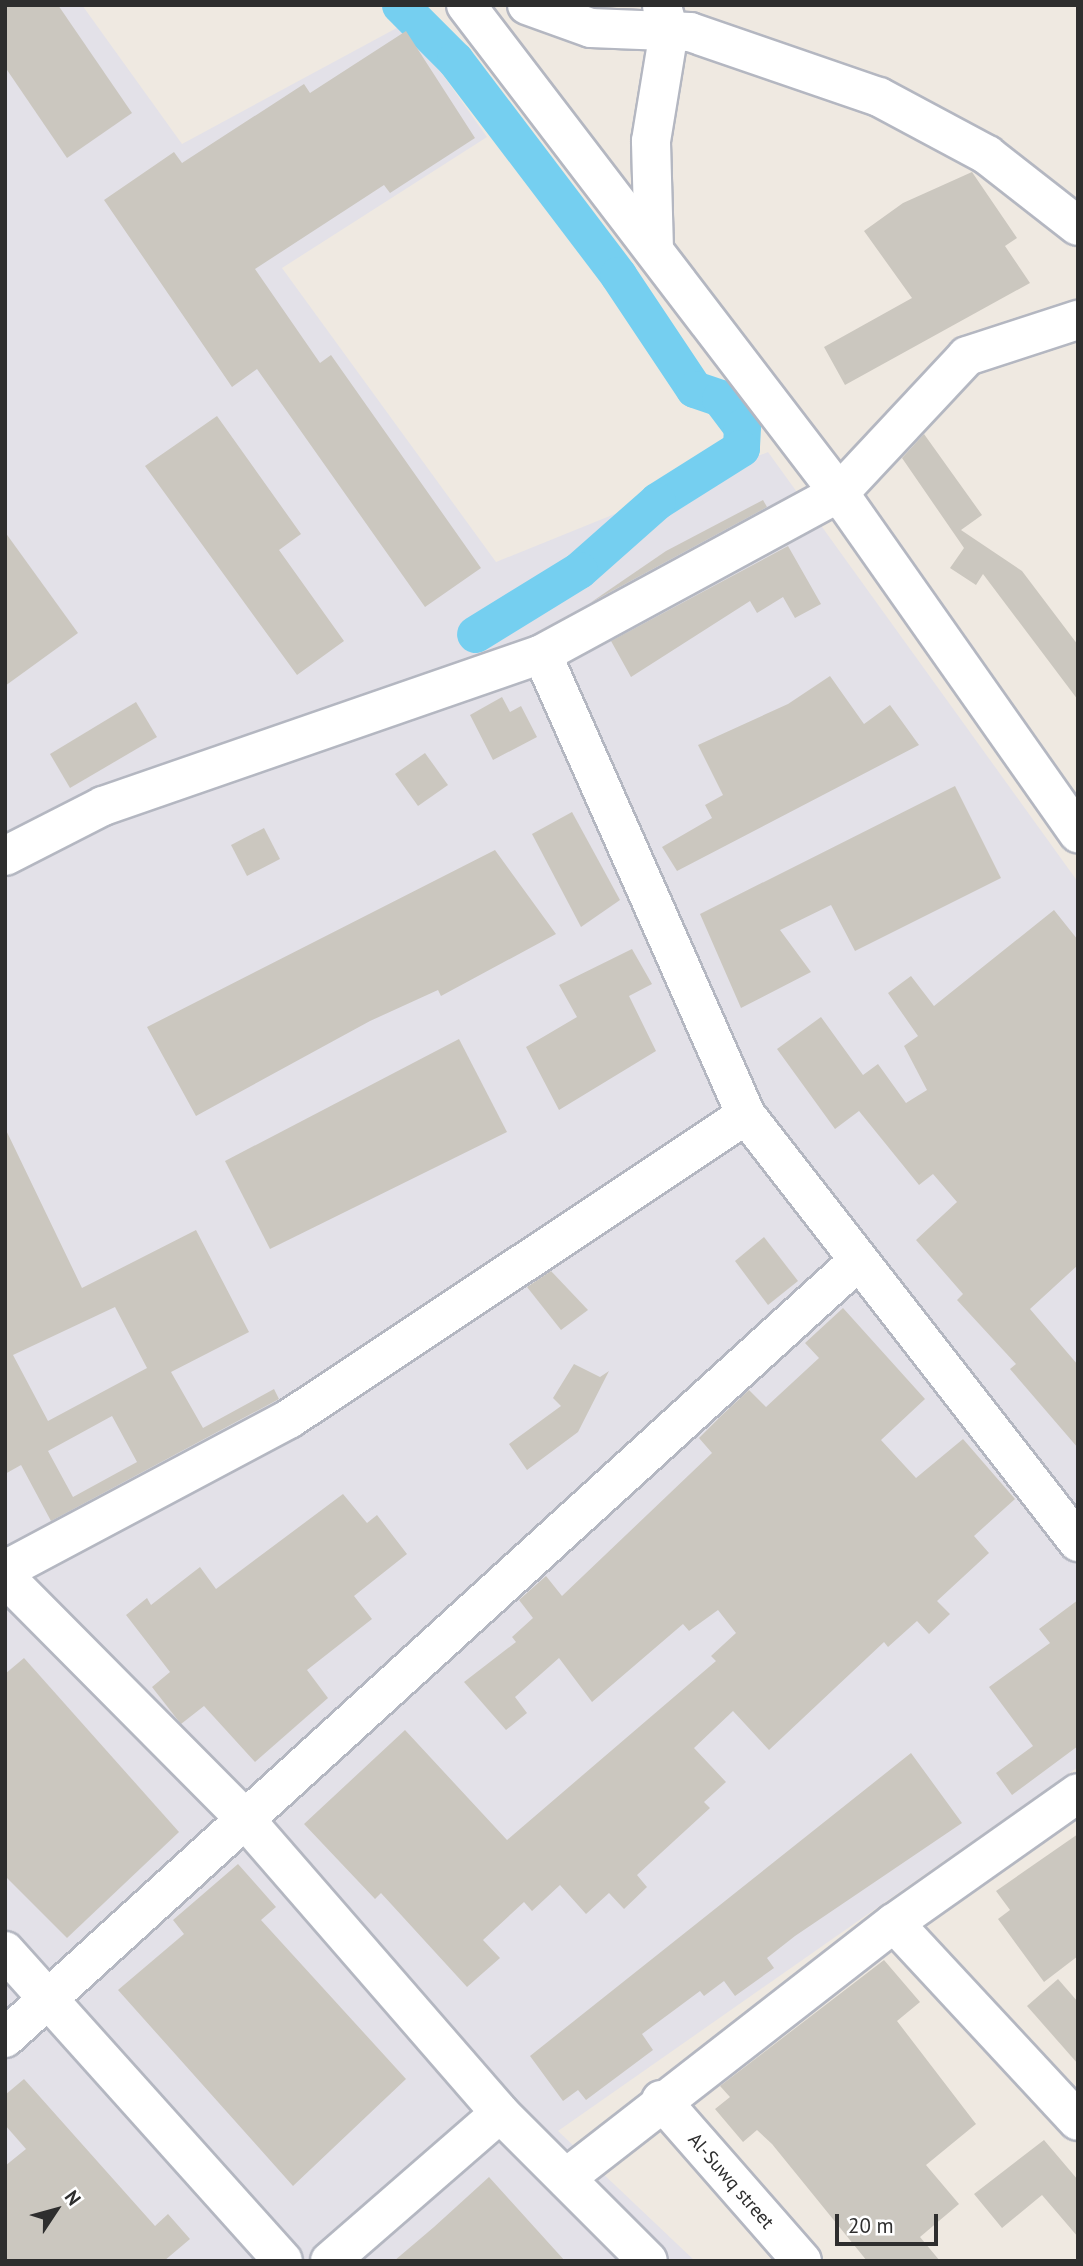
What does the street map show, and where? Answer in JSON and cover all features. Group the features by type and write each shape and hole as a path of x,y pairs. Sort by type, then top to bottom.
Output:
{"street":[{"path":"466,5 839,493 1078,833"},
{"path":"527,5 591,27 665,18 690,32 879,97 987,155 1078,226"},
{"path":"654,250 651,141 665,18"},
{"path":"5,856 103,806 542,654 839,493 967,356 1078,320"},
{"path":"542,654 746,1115 857,1262 1078,1542"},
{"path":"5,1570 289,1419 746,1115"},
{"path":"5,2038 50,2000 243,1817 857,1262"},
{"path":"5,1577 243,1817 500,2113 648,2261"},
{"path":"566,2178 661,2100 894,1923 1078,1793"},
{"path":"894,1923 1078,2121"},
{"path":"5,1951 283,2261"},
{"name":"Al-Suwq street","path":"661,2100 802,2261"},
{"path":"330,2261 500,2113"}],"shaded area":[{"path":"5,5 82,5 182,144 406,23 487,137 282,268 496,562 768,452 1078,882 1078,1767 558,2131 695,2261 5,2261"}],"building":[{"path":"5,5 58,5 132,113 67,158 5,67"},
{"path":"406,31 475,138 390,193 384,185 255,269 320,363 331,355 481,568 425,607 257,369 232,387 104,200 174,152 182,163 304,84 310,93"},
{"path":"972,172 1017,238 1005,246 1030,283 845,385 824,347 912,298 864,231 903,203"},
{"path":"217,416 301,534 279,550 344,641 297,675 145,466"},
{"path":"924,434 982,515 961,530 1022,571 1078,645 1078,700 983,574 976,585 950,568 964,548 902,458"},
{"path":"763,500 767,507 590,603 666,551"},
{"path":"5,532 78,633 5,686"},
{"path":"788,546 821,604 795,618 783,597 757,613 750,601 631,677 611,641"},
{"path":"830,676 864,724 890,705 919,745 677,871 662,847 712,818 705,805 723,795 698,745 788,704"},
{"path":"502,697 510,712 521,706 537,737 493,760 470,715"},
{"path":"136,702 157,737 70,788 50,754"},
{"path":"425,753 448,785 418,806 395,774"},
{"path":"955,786 1001,878 855,951 831,905 780,930 811,972 741,1008 700,914"},
{"path":"572,812 620,900 581,927 532,834"},
{"path":"264,828 280,859 247,876 231,845"},
{"path":"495,850 556,934 441,996 438,990 370,1021 196,1116 147,1027"},
{"path":"1054,910 1078,940 1078,1265 1030,1309 1078,1365 1078,1448 1010,1369 1016,1364 957,1300 963,1294 916,1240 957,1202 933,1174 919,1185 859,1111 835,1129 777,1049 821,1017 863,1075 878,1064 906,1103 927,1090 904,1046 918,1036 888,993 911,976 934,1006"},
{"path":"632,949 652,984 629,996 656,1051 559,1110 526,1047 577,1017 559,985"},
{"path":"459,1039 507,1132 270,1249 225,1161"},
{"path":"5,1128 82,1288 196,1230 249,1332 171,1372 203,1428 274,1389 279,1399 51,1521 21,1465 5,1474","holes":["115,1307 147,1368 48,1421 13,1355","112,1416 137,1462 73,1497 48,1451"]},
{"path":"764,1237 798,1281 768,1305 735,1261"},
{"path":"551,1271 588,1310 561,1330 527,1287"},
{"path":"843,1308 925,1399 881,1440 916,1478 963,1439 1015,1499 974,1536 989,1553 937,1601 950,1614 929,1634 917,1621 888,1647 884,1642 769,1750 733,1711 694,1748 726,1782 704,1802 710,1808 637,1875 647,1887 624,1909 609,1893 586,1914 560,1885 532,1911 524,1902 483,1940 500,1958 467,1987 381,1893 375,1899 304,1824 405,1730 507,1840 716,1661 711,1656 736,1633 718,1610 689,1631 683,1624 592,1702 559,1658 515,1697 527,1713 506,1730 464,1682 516,1642 512,1637 533,1618 519,1600 546,1576 562,1596 712,1453 699,1438 723,1414 749,1390 766,1407 819,1358 805,1343"},
{"path":"574,1364 600,1377 609,1371 578,1432 527,1470 509,1444 561,1406 553,1398"},
{"path":"343,1494 367,1523 377,1515 407,1554 354,1596 372,1619 307,1670 328,1698 255,1762 204,1706 181,1724 152,1687 170,1672 126,1615 147,1598 151,1605 200,1567 216,1589"},
{"path":"1078,1600 1078,1746 1012,1795 996,1773 1033,1746 989,1687 1050,1643 1039,1629"},
{"path":"24,1658 179,1832 67,1938 5,1876 5,1674"},
{"path":"911,1753 962,1823 795,1936 767,1958 774,1968 735,1996 724,1981 704,1996 700,1991 642,2034 653,2050 586,2100 578,2090 563,2101 530,2056"},
{"path":"1078,1834 1078,1956 1044,1982 998,1919 1010,1910 996,1891"},
{"path":"238,1864 276,1907 261,1920 406,2079 293,2186 118,1990 184,1934 173,1920"},
{"path":"884,1960 920,2002 897,2021 976,2124 926,2165 959,2204 920,2237 940,2261 867,2261 772,2144 757,2130 743,2142 715,2109 730,2097 720,2086"},
{"path":"1058,1979 1078,2002 1078,2064 1027,2006"},
{"path":"24,2079 155,2226 168,2214 190,2239 164,2261 5,2261 5,2166 26,2149 5,2125 5,2095"},
{"path":"1044,2140 1078,2180 1078,2237 1042,2195 1002,2228 974,2194"},
{"path":"489,2177 565,2261 394,2261 434,2227"}],"waterway":[{"path":"400,5 455,60 618,275 694,389 720,398 742,427 741,448 657,501 579,570 475,634"}]}
